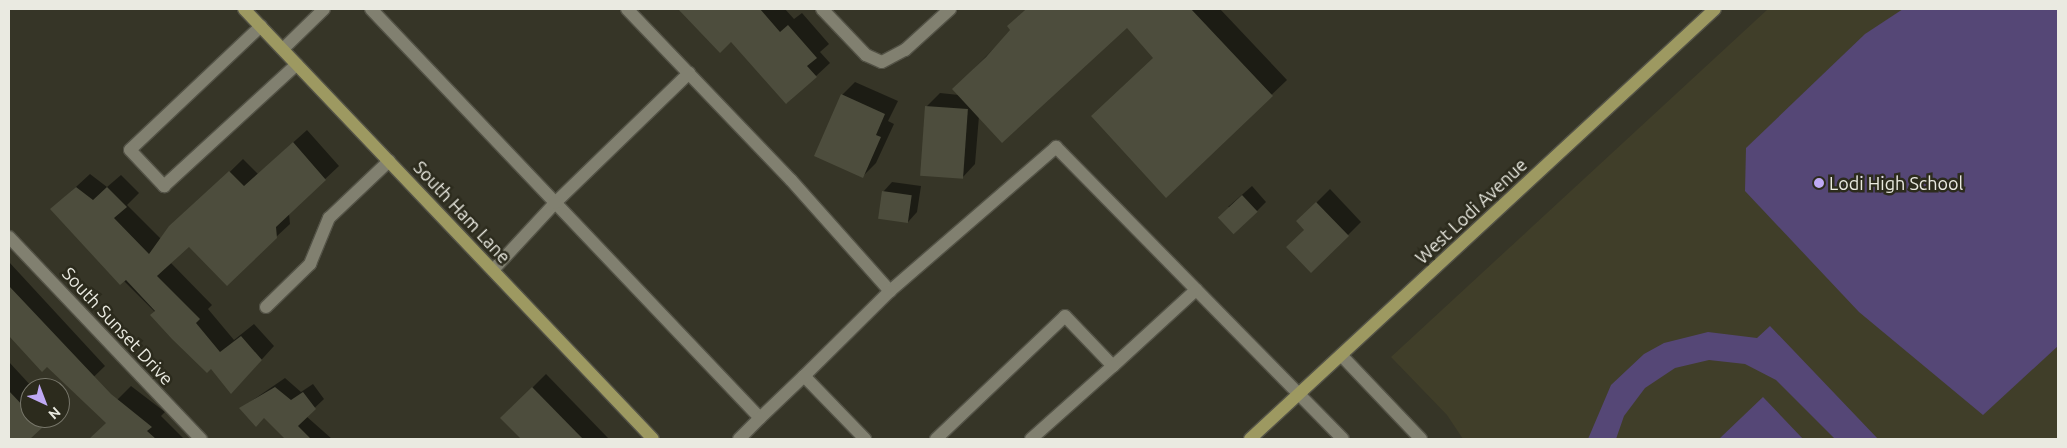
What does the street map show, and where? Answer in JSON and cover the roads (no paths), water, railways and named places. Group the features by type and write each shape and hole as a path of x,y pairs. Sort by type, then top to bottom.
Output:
{"main road":[{"name":"South Ham Lane","path":"244,9 653,439"},
{"name":"West Lodi Avenue","path":"1250,439 1715,9"}],"street":[{"path":"283,49 324,9"},
{"path":"371,9 760,418"},
{"path":"627,9 689,73 890,291"},
{"path":"822,9 866,55 882,62 905,50 950,9"},
{"path":"261,26 130,150 164,186 297,64"},
{"path":"493,270 554,203 689,73"},
{"path":"739,439 890,291 1056,147 1297,396 1343,439"},
{"path":"266,308 310,264 329,218 389,161"},
{"name":"South Sunset Drive","path":"9,236 201,439"},
{"path":"1031,439 1196,290"},
{"path":"936,439 1064,316 1113,366"},
{"path":"1342,355 1421,439"},
{"path":"804,376 865,439"}],"place":[{"name":"Lodi High School","path":"1819,183"}]}
